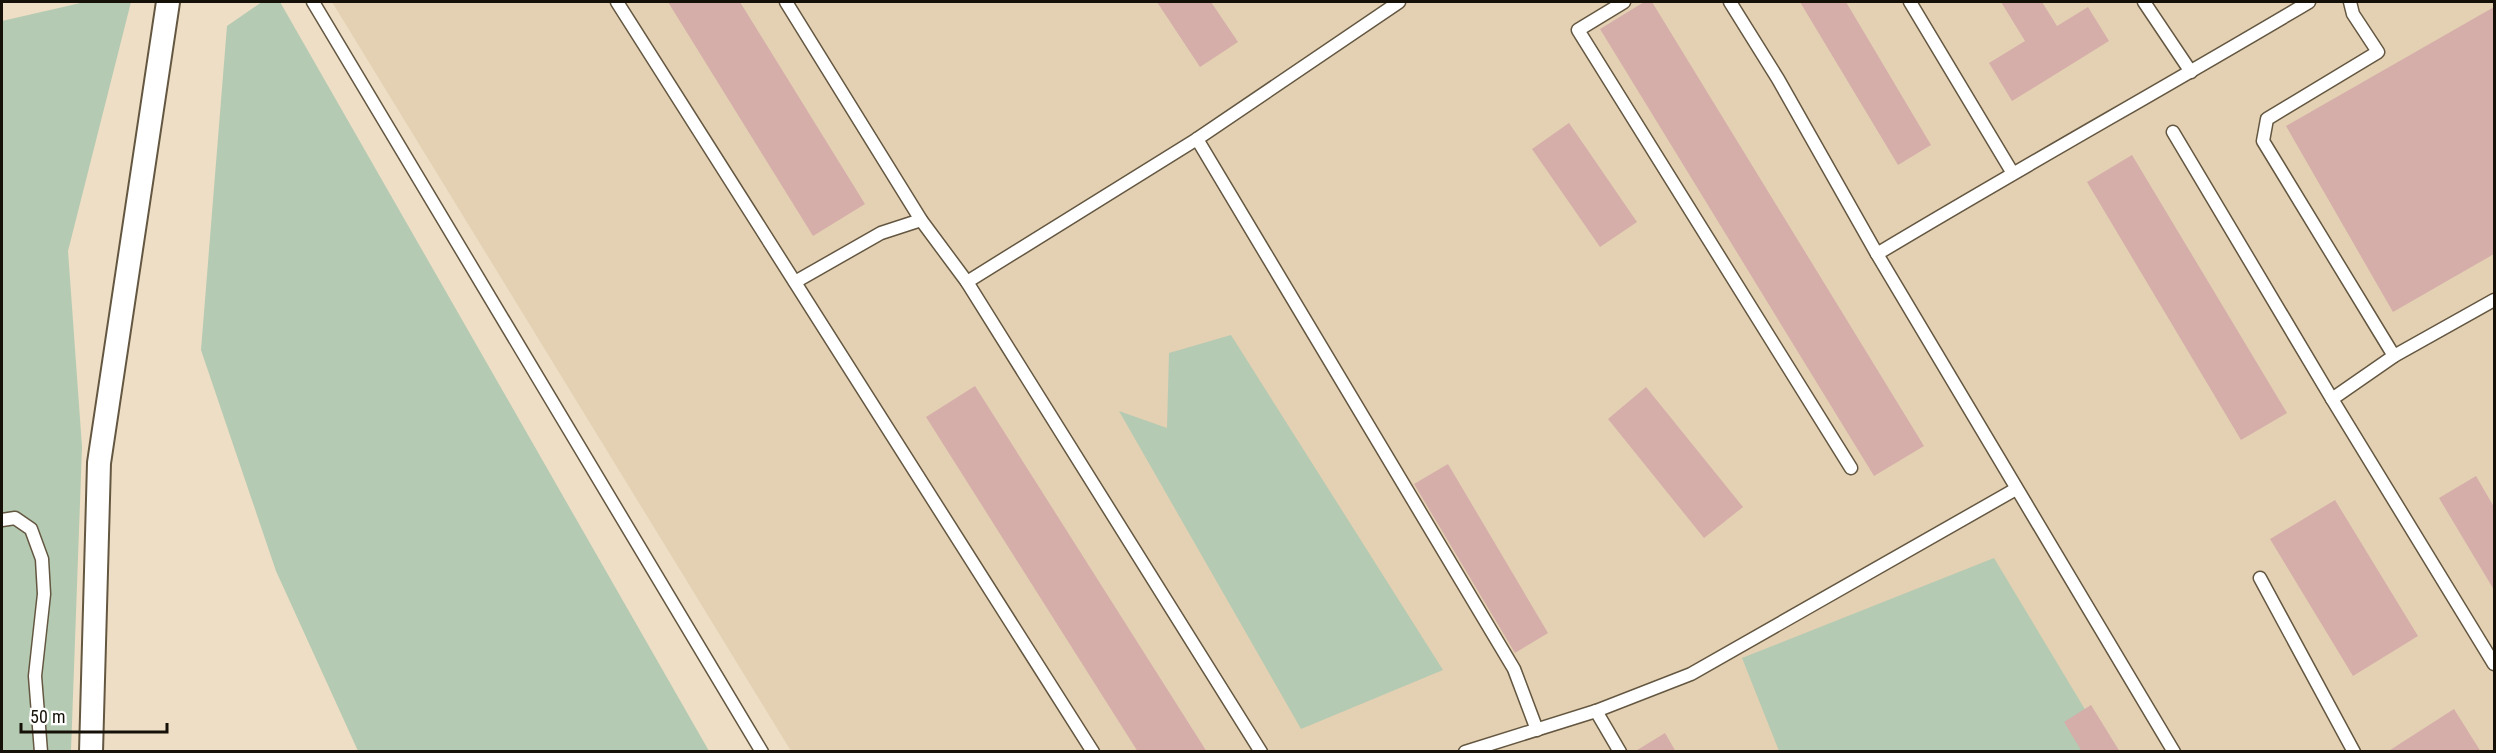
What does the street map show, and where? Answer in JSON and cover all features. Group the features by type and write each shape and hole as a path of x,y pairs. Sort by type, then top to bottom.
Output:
{"street":[{"path":"91,752 99,463 168,2"}],"lane":[{"path":"313,2 762,752"},
{"path":"617,2 1093,752"},
{"path":"786,2 921,220 967,282 1261,752"},
{"path":"967,282 1197,139 1399,2"},
{"path":"1624,2 1578,30 1851,468"},
{"path":"1730,2 1778,79 1877,254 2016,489 2175,752"},
{"path":"1910,2 2012,172"},
{"path":"2144,2 2191,72"},
{"path":"1877,254 2012,172 2191,72 2309,2"},
{"path":"2350,2 2353,14 2378,52 2267,119 2263,141 2394,356"},
{"path":"2173,132 2332,399 2494,664"},
{"path":"1197,139 1514,669 1537,730"},
{"path":"795,282 881,233 921,220"},
{"path":"2332,399 2394,356 2494,300"},
{"path":"1465,752 1596,711 1691,674 2016,489"},
{"path":"2,520 15,518 31,528 42,559 44,594 35,676 41,752"},
{"path":"2260,578 2354,752"},
{"path":"1596,711 1620,752"}],"shaded area":[{"path":"332,2 2494,2 2494,751 791,751"}],"green space":[{"path":"85,2 131,2 68,251 82,447 71,751 2,751 2,21"},
{"path":"262,2 280,2 709,751 358,751 276,571 201,350 227,26"},
{"path":"1231,335 1443,670 1301,729 1119,411 1167,428 1169,353"},
{"path":"1994,558 2110,751 1779,751 1742,658"}],"building":[{"path":"668,2 740,2 865,204 813,236"},
{"path":"1157,2 1211,2 1238,42 1200,67"},
{"path":"1644,2 1652,2 1924,446 1874,476 1600,29"},
{"path":"1800,2 1846,2 1931,145 1898,165"},
{"path":"2001,2 2042,2 2057,26 2088,7 2109,41 2012,101 1989,63 2025,41"},
{"path":"2494,7 2494,254 2393,312 2286,126"},
{"path":"1569,123 1637,222 1600,247 1532,149"},
{"path":"2132,155 2287,413 2241,440 2087,182"},
{"path":"975,386 1207,752 1138,752 926,417"},
{"path":"1646,387 1743,507 1704,538 1608,419"},
{"path":"1448,464 1548,633 1515,653 1414,484"},
{"path":"2476,476 2494,507 2494,590 2439,498"},
{"path":"2335,500 2418,636 2353,676 2270,539"},
{"path":"2091,705 2120,752 2082,752 2064,722"},
{"path":"2454,709 2481,752 2387,752"},
{"path":"1665,733 1676,752 1634,752"}]}
